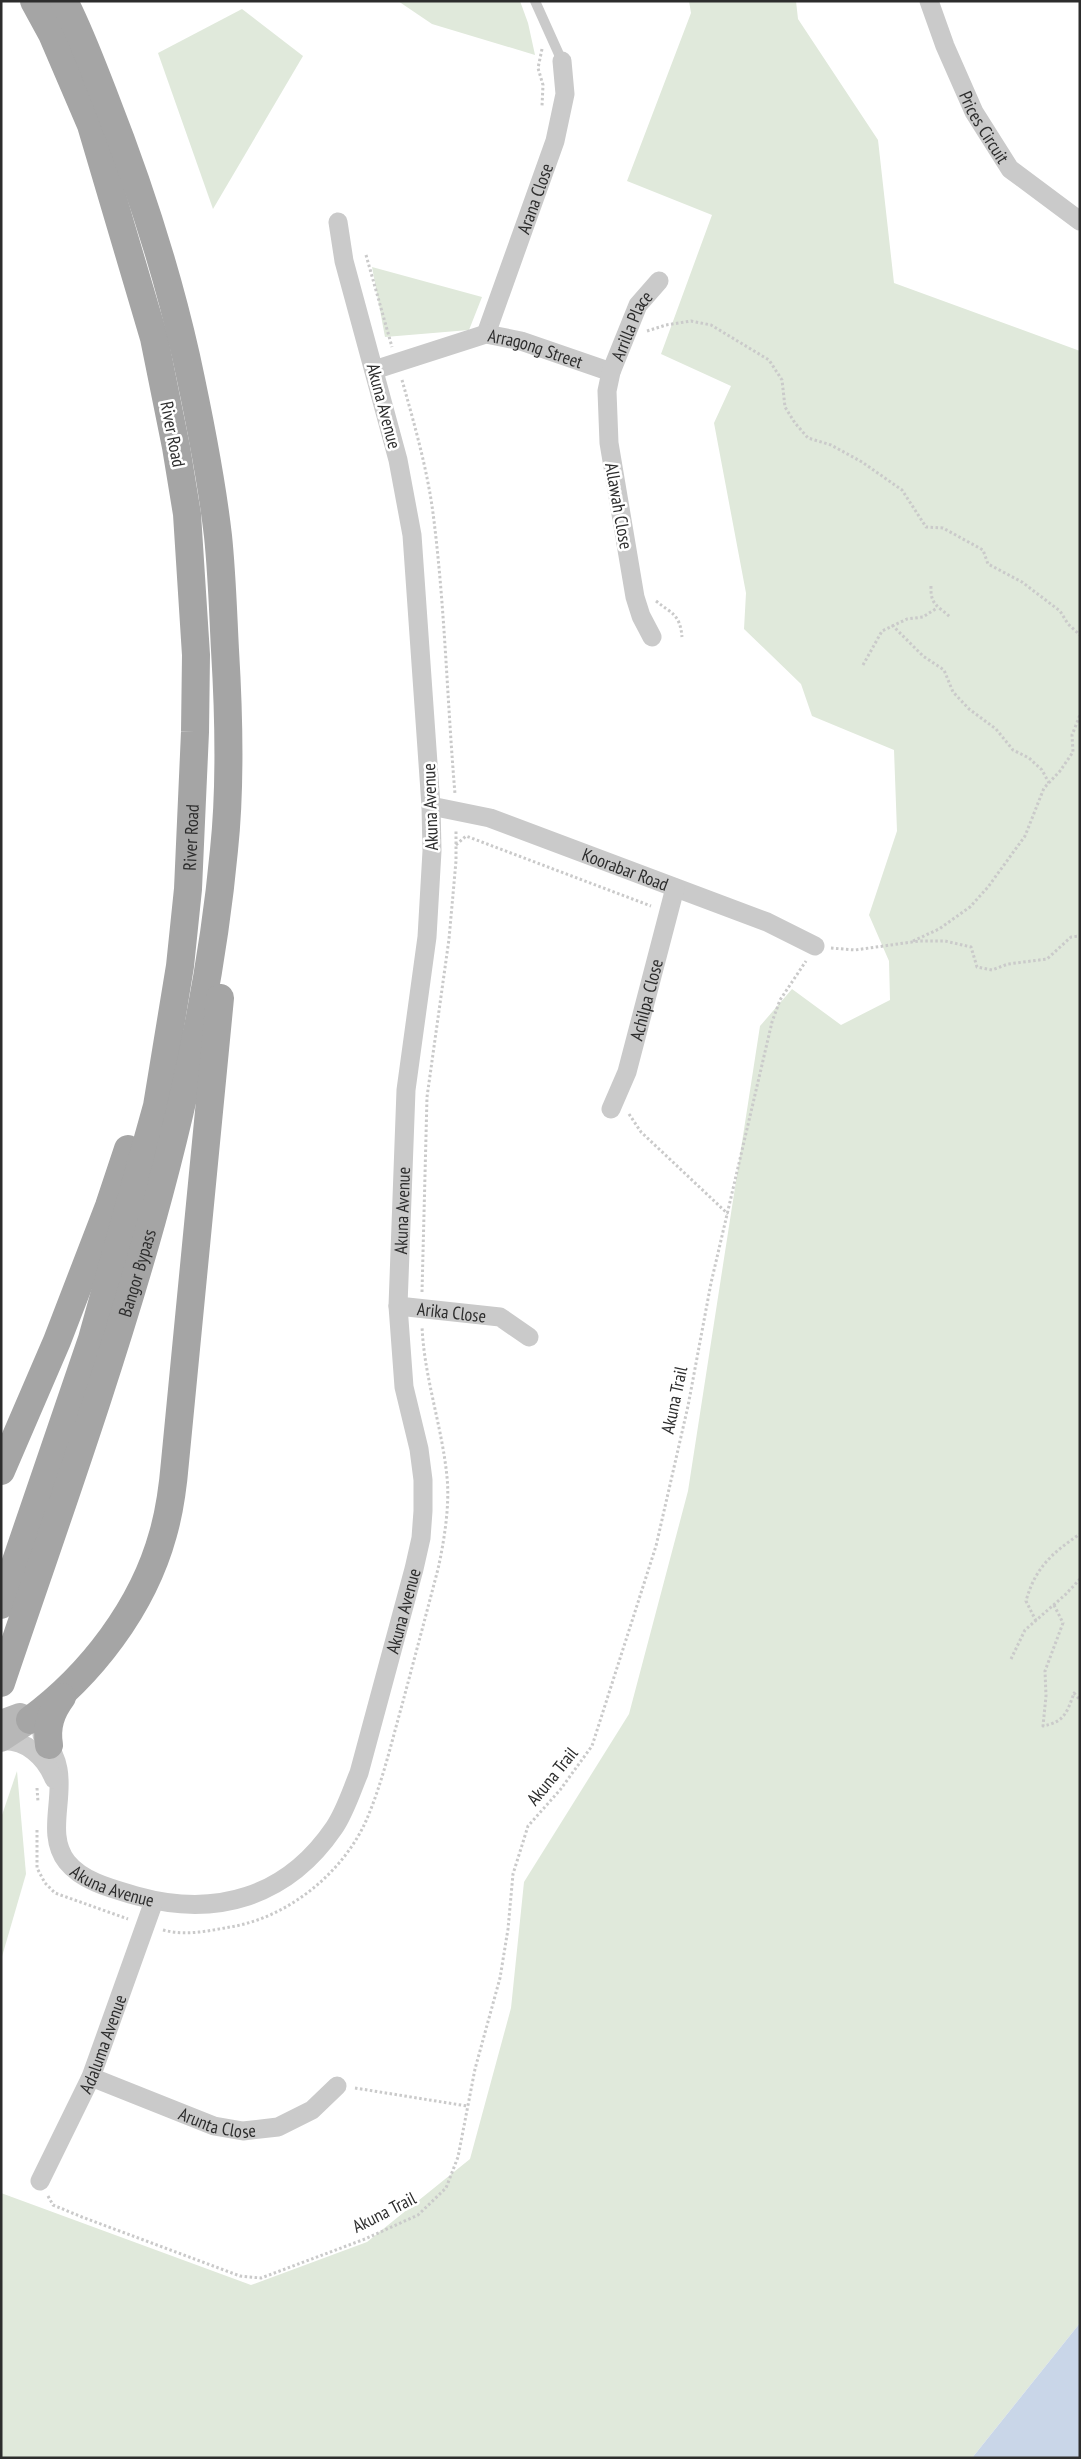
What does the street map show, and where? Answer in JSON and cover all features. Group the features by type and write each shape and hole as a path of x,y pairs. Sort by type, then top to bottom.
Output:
{"main road":[{"name":"River Road","path":"34,1 52,34 91,125 154,338 176,447 187,514 196,656 193,803 188,889"},
{"name":"River Road","path":"64,1 76,24 132,166 175,309 205,444 218,539 228,696 228,778 225,849"},
{"path":"49,1745 48,1726 51,1714 66,1692 94,1660 126,1614 157,1552 168,1512 175,1462 226,941 227,884 225,849"},
{"name":"Bangor Bypass","path":"1,1684 94,1407 155,1211 177,1130 202,1010 225,849"},
{"path":"1,1471 60,1332 126,1157 153,1052 188,889"},
{"name":"Bangor Bypass","path":"1,1605 92,1339 157,1106 170,1037 188,889"},
{"path":"12,1730 66,1692"}],"street":[{"name":"Prices Circuit","path":"929,1 945,46 974,112 1010,169 1080,221"},
{"name":"Arana Close","path":"486,334 556,141 565,94 562,61"},
{"name":"Akuna Avenue","path":"12,1730 49,1745 58,1768 57,1840 62,1856 82,1876 96,1883 154,1901 175,1905 197,1906 242,1899 264,1891 284,1880 320,1846 335,1827 348,1802 359,1773 420,1538 424,1480 419,1449 404,1387 398,1306 406,1090 428,919 432,851 431,806 412,535 398,460 344,261 338,222"},
{"name":"Arrilla Place","path":"611,372 638,305 659,282"},
{"name":"Arragong Street","path":"374,370 486,334 521,341 611,372"},
{"name":"Allawah Close","path":"611,372 606,413 609,443 635,597 652,637"},
{"name":"Koorabar Road","path":"431,806 490,818 767,922 815,946"},
{"name":"Achilpa Close","path":"614,1103 627,1072 675,888"},
{"name":"Arika Close","path":"398,1306 500,1317 529,1337"},
{"name":"Akuna Avenue","path":"12,1730 49,1768 55,1783 58,1802"},
{"name":"Adaluma Avenue","path":"40,2181 91,2077 154,1901"},
{"name":"Arunta Close","path":"91,2077 214,2126 243,2131 278,2127 312,2110 337,2086"}],"lane":[{"path":"535,1 562,61"}],"path":[{"path":"542,113 543,85 538,68 540,51 545,43 552,39"},
{"path":"629,326 647,331 666,325 691,321 711,325 769,360 782,380 785,406 795,423 808,438 831,444 862,462 902,490 926,527 943,528 983,550 988,564 1022,582 1060,611 1068,624 1080,635"},
{"path":"392,346 401,343"},
{"path":"931,586 930,594 937,608 951,618"},
{"path":"653,594 656,602 668,609 681,622 682,637"},
{"path":"863,665 882,631 892,625 923,616 937,608"},
{"path":"892,625 923,656 944,670 953,692 969,709 996,729 1013,750 1029,758 1042,770 1049,783"},
{"path":"910,942 939,928 970,908 1025,836 1044,788 1060,772 1072,752 1072,735 1080,714"},
{"path":"456,846 466,836 668,912"},
{"path":"815,946 855,950 910,942 945,941 971,947 977,967 992,970 1008,964 1047,959 1071,937 1080,936"},
{"name":"Akuna Trail","path":"40,2181 53,2205 240,2276 261,2278 365,2239 418,2214 446,2188 458,2157 466,2106 500,1978 508,1929 513,1874 528,1826 560,1790 592,1746 656,1546 688,1406 711,1283 772,1022 780,1000 815,946"},
{"path":"614,1103 641,1132 728,1214"},
{"path":"1036,1621 1026,1601 1031,1581 1051,1555 1080,1534"},
{"path":"1012,1659 1025,1630 1080,1579"},
{"path":"1054,1605 1063,1623 1045,1671 1043,1726 1057,1723 1068,1710 1074,1693 1080,1700"},
{"path":"337,2086 466,2106"}],"shaded area":[{"path":"398,1 520,1 528,23 535,55 432,24"},
{"path":"689,1 796,1 798,19 878,140 894,283 1080,351 1080,2323 972,2458 1,2458 1,2193 251,2285 367,2242 470,2159 511,2008 524,1882 629,1714 688,1491 760,1026 792,989 841,1025 890,1000 889,961 869,915 897,831 894,750 812,716 801,684 744,629 746,593 714,423 731,386 661,354 712,215 627,181 691,13"},
{"path":"242,9 303,56 213,209 158,53"},
{"path":"372,267 482,297 469,330 385,337"},
{"path":"17,1771 26,1874 1,1960 1,1818"}],"water":[{"path":"1080,2323 1080,2458 972,2458"}]}
